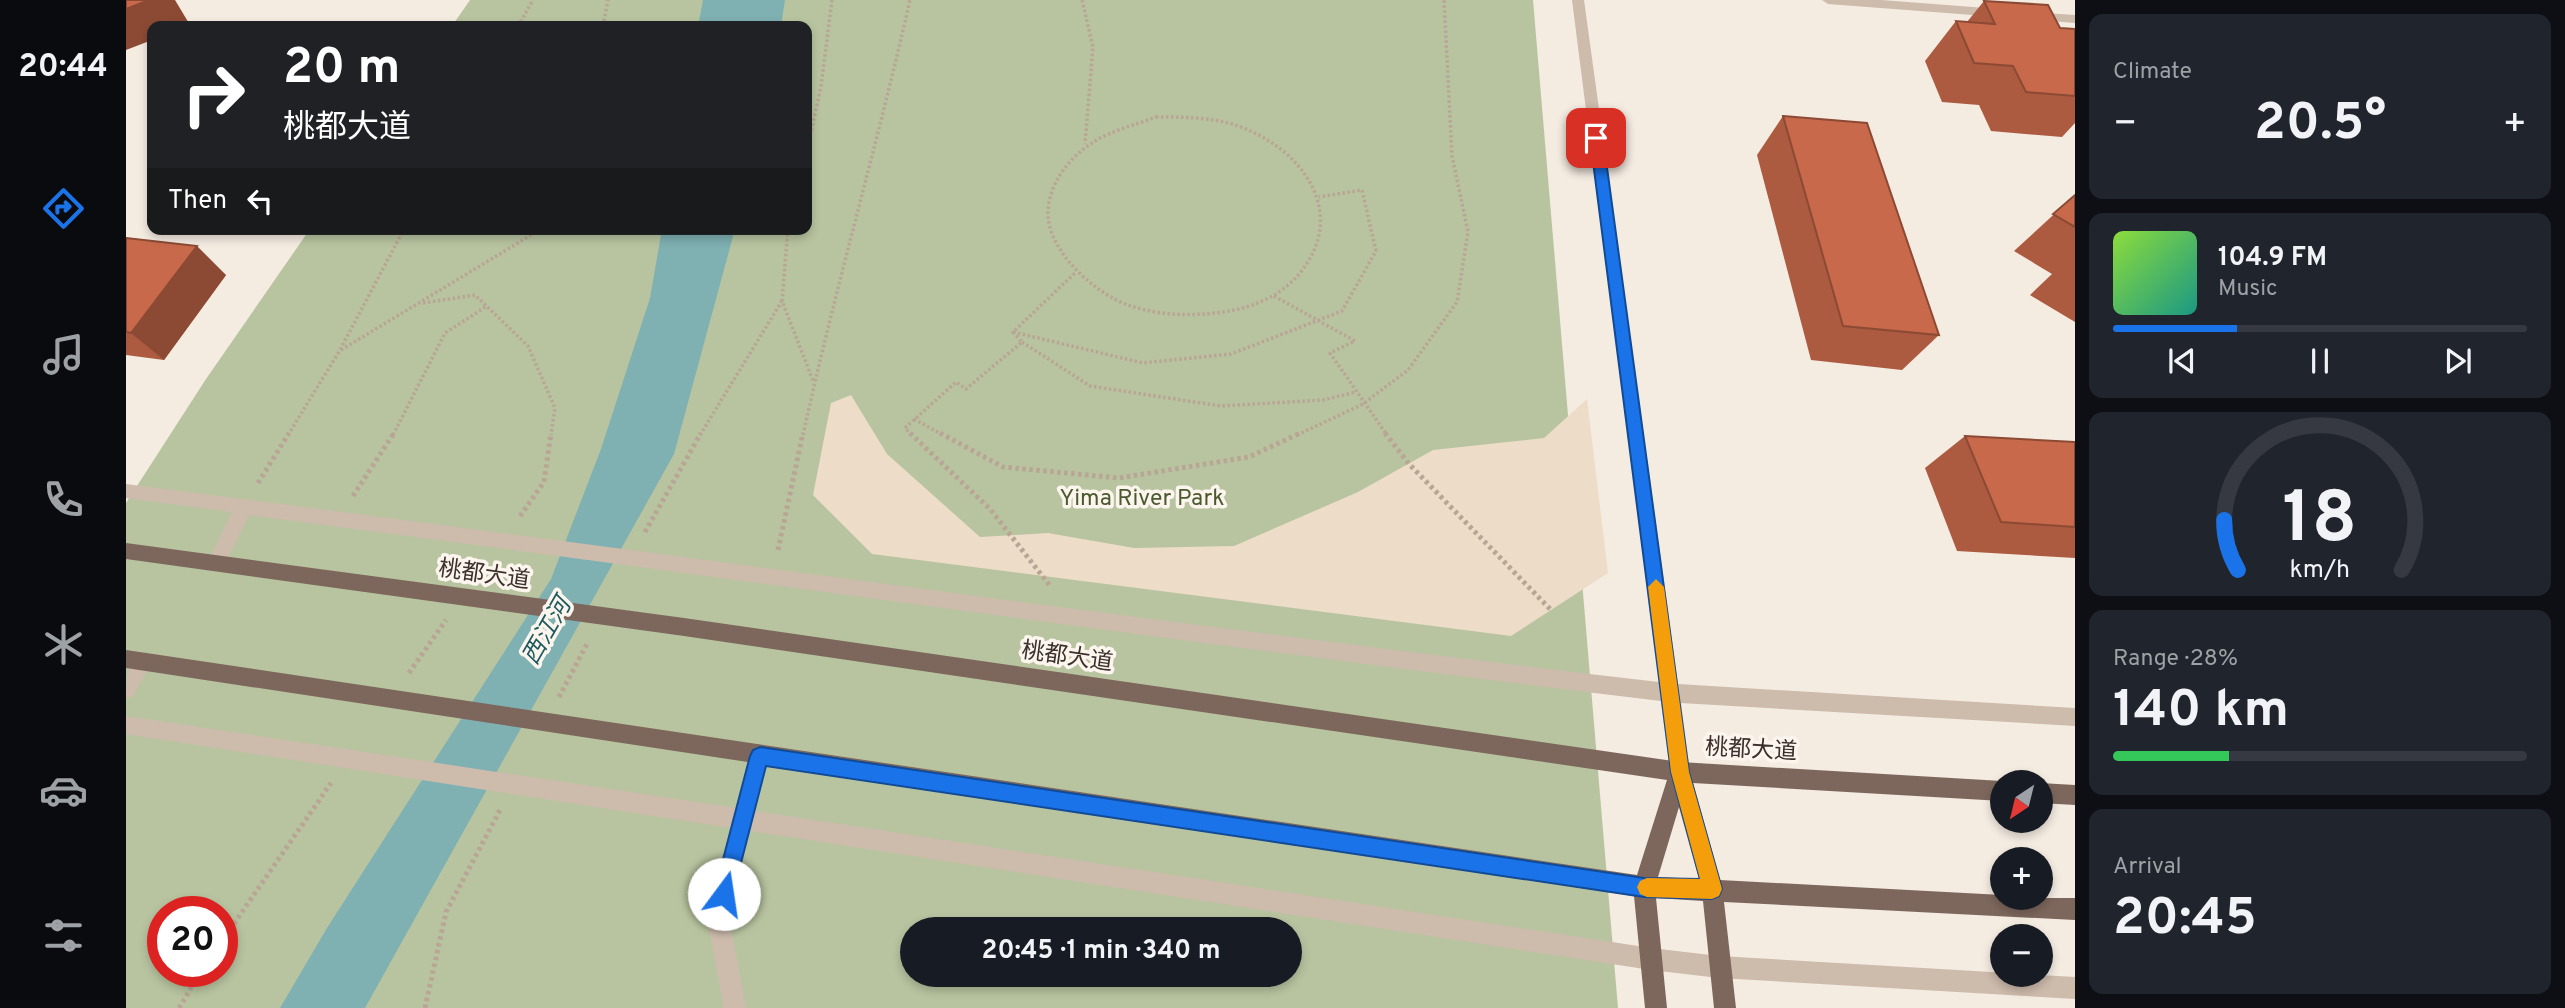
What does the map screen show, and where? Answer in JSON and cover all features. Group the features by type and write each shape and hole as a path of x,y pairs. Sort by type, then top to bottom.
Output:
{"main road":[{"name":"桃都大道","path":"126,551 684,627 1680,772 1990,790"},
{"path":"134,661 1644,887 2075,909"},
{"path":"1656,1008 1644,887 1680,772"},
{"path":"1680,772 1712,889 1725,1008"},
{"path":"2053,794 2075,795"}],"street":[{"path":"1578,0 1680,772"},
{"path":"1828,0 2075,19"},
{"path":"126,491 712,567 1293,648 1670,693 2075,717"},
{"path":"216,564 244,506"},
{"path":"126,690 134,661"},
{"path":"126,725 297,749 1651,959 1719,967 2075,988"},
{"path":"736,1008 718,918 760,756"}],"path":[{"path":"521,21 533,0"},
{"path":"604,21 608,0"},
{"path":"812,127 821,87 832,0"},
{"path":"773,576 814,383 910,0"},
{"path":"1082,0 1093,47 1085,144"},
{"path":"914,419 1003,467 1119,478 1249,457 1363,404 1408,370 1457,302 1468,232 1452,156 1444,0"},
{"path":"1156,117 1197,117 1237,125 1272,142 1300,165 1319,197 1322,231 1309,265 1274,295 1238,311 1188,317 1139,309 1096,290 1065,261 1049,230 1048,198 1061,169 1085,144 1117,127 1156,117"},
{"path":"1013,332 1143,363 1231,354 1342,311 1376,251 1362,190 1319,197"},
{"path":"244,506 340,350 401,235"},
{"path":"340,350 531,235"},
{"path":"788,235 782,301 814,383"},
{"path":"1013,332 1076,272"},
{"path":"1274,295 1355,341 1330,353 1363,404 1409,464 1551,610"},
{"path":"643,537 668,488 782,301"},
{"path":"339,519 403,419 445,333 487,306"},
{"path":"1013,332 1022,342 1090,386 1221,406 1322,400 1356,392"},
{"path":"1022,342 966,389 956,382 905,428 990,509 1076,618"},
{"path":"554,706 592,634"},
{"path":"425,1008 446,912 503,803"},
{"path":"179,1008 191,987"}],"green space":[{"name":"Yima River Park","path":"470,0 1533,0 1618,1008 126,1008 126,503 206,379 306,235 812,235 812,21 455,21"}],"shaded area":[{"path":"851,395 887,454 980,537 1048,533 1134,548 1234,546 1358,492 1433,450 1544,438 1587,399 1608,573 1511,636 872,554 813,495 831,403"}],"water":[{"path":"703,0 785,0 782,21 699,21"},
{"name":"西江河","path":"661,235 733,235 674,454 365,1008 280,1008 327,928 551,579 601,449 650,298"}],"building":[{"path":"126,0 149,0 126,9"},
{"path":"1984,1 2048,5 2060,28 2075,29 2075,96 2026,92 2013,66 1974,63 1956,21 1995,24"},
{"path":"1783,116 1867,123 1939,335 1843,326"},
{"path":"2075,195 2075,227 2053,214"},
{"path":"126,238 197,246 131,333 126,332"},
{"path":"1965,436 2075,442 2075,527 2001,522"}],"slow traffic":[{"path":"1647,887 1712,889 1680,772 1656,587"}],"route":[{"path":"724,894 760,756 1644,887 1712,889 1680,772 1596,138"}]}
